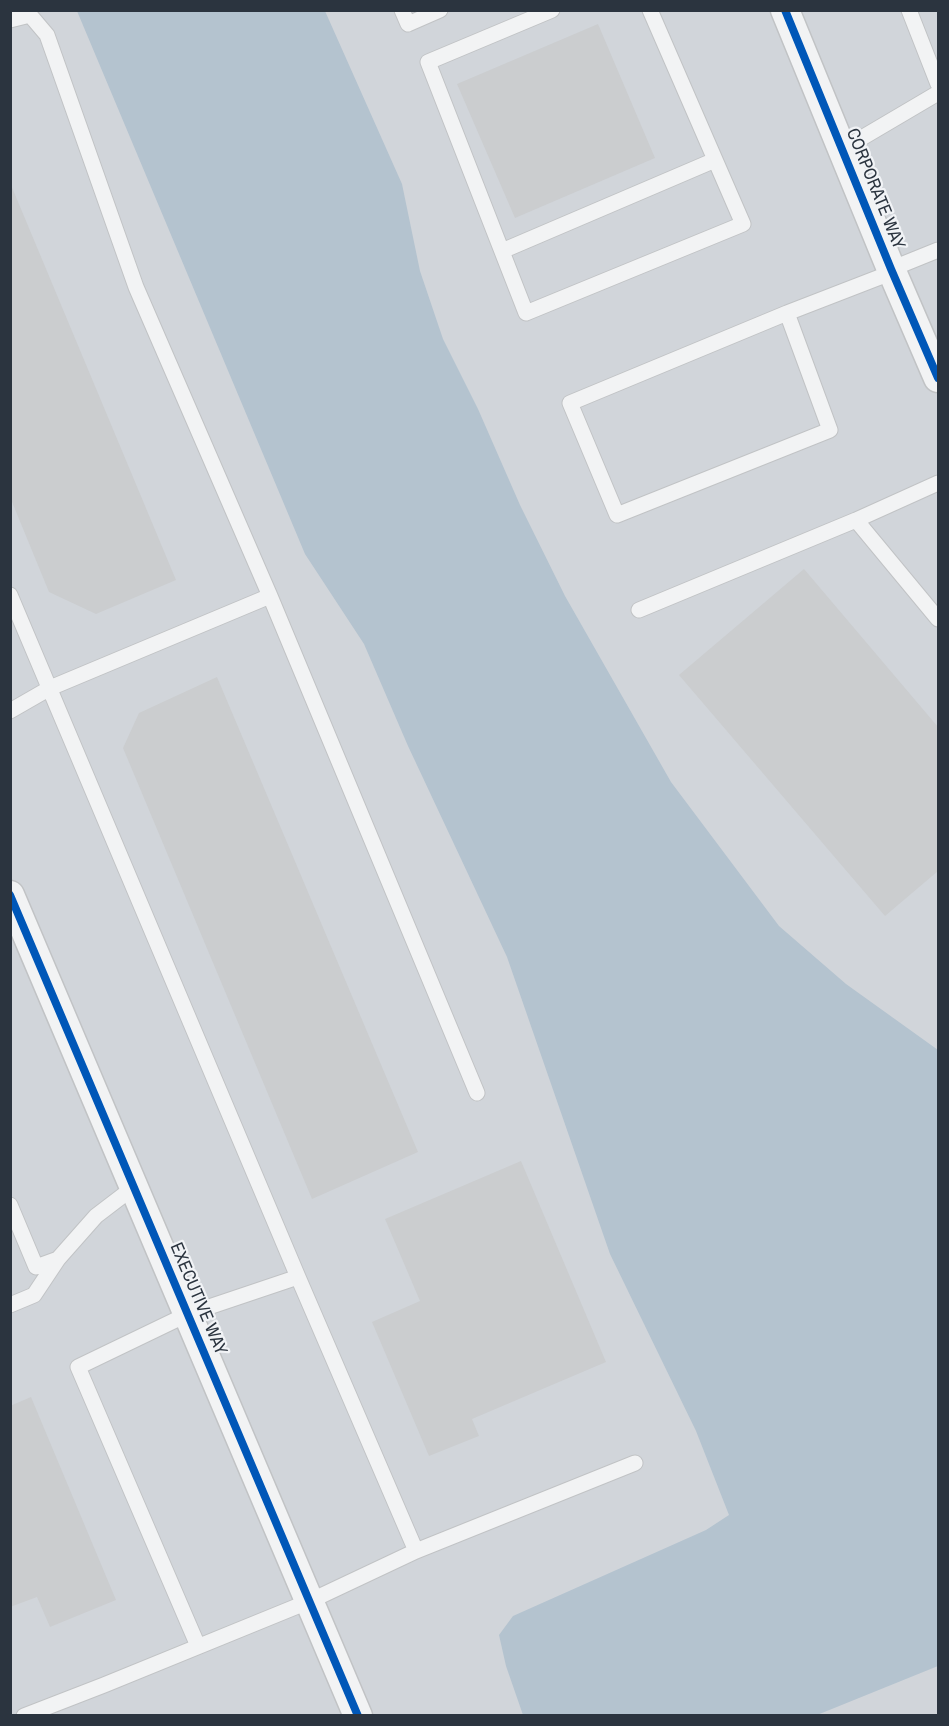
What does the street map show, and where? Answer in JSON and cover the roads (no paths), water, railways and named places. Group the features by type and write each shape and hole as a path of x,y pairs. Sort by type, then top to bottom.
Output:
{"street":[{"name":"CORPORATE WAY","path":"785,10 939,378"},
{"name":"EXECUTIVE WAY","path":"10,895 358,1716"}],"lane":[{"path":"402,10 408,24 440,10"},
{"path":"552,10 429,62 526,313 743,224 650,10"},
{"path":"909,10 939,84"},
{"path":"10,20 30,15 47,36 136,287 270,596 477,1093"},
{"path":"843,149 939,93"},
{"path":"502,251 715,160"},
{"path":"787,313 830,429 617,515 570,403 787,313 892,270 939,250"},
{"path":"639,610 939,483"},
{"path":"856,520 939,620"},
{"path":"10,595 416,1551"},
{"path":"10,711 50,688 270,596"},
{"path":"10,1305 34,1295 58,1259 96,1216 134,1186"},
{"path":"10,1205 36,1267 58,1259"},
{"path":"198,1646 78,1367 188,1314 298,1277"},
{"path":"24,1716 310,1601 416,1551 634,1463"}],"water":[{"path":"77,11 325,11 402,184 420,271 443,339 565,596 671,782 779,926 846,984 938,1050 938,1666 817,1715 523,1715 506,1666 499,1635 513,1616 706,1530 729,1515 696,1431 610,1254 507,957 408,746 364,644 305,554"}]}
